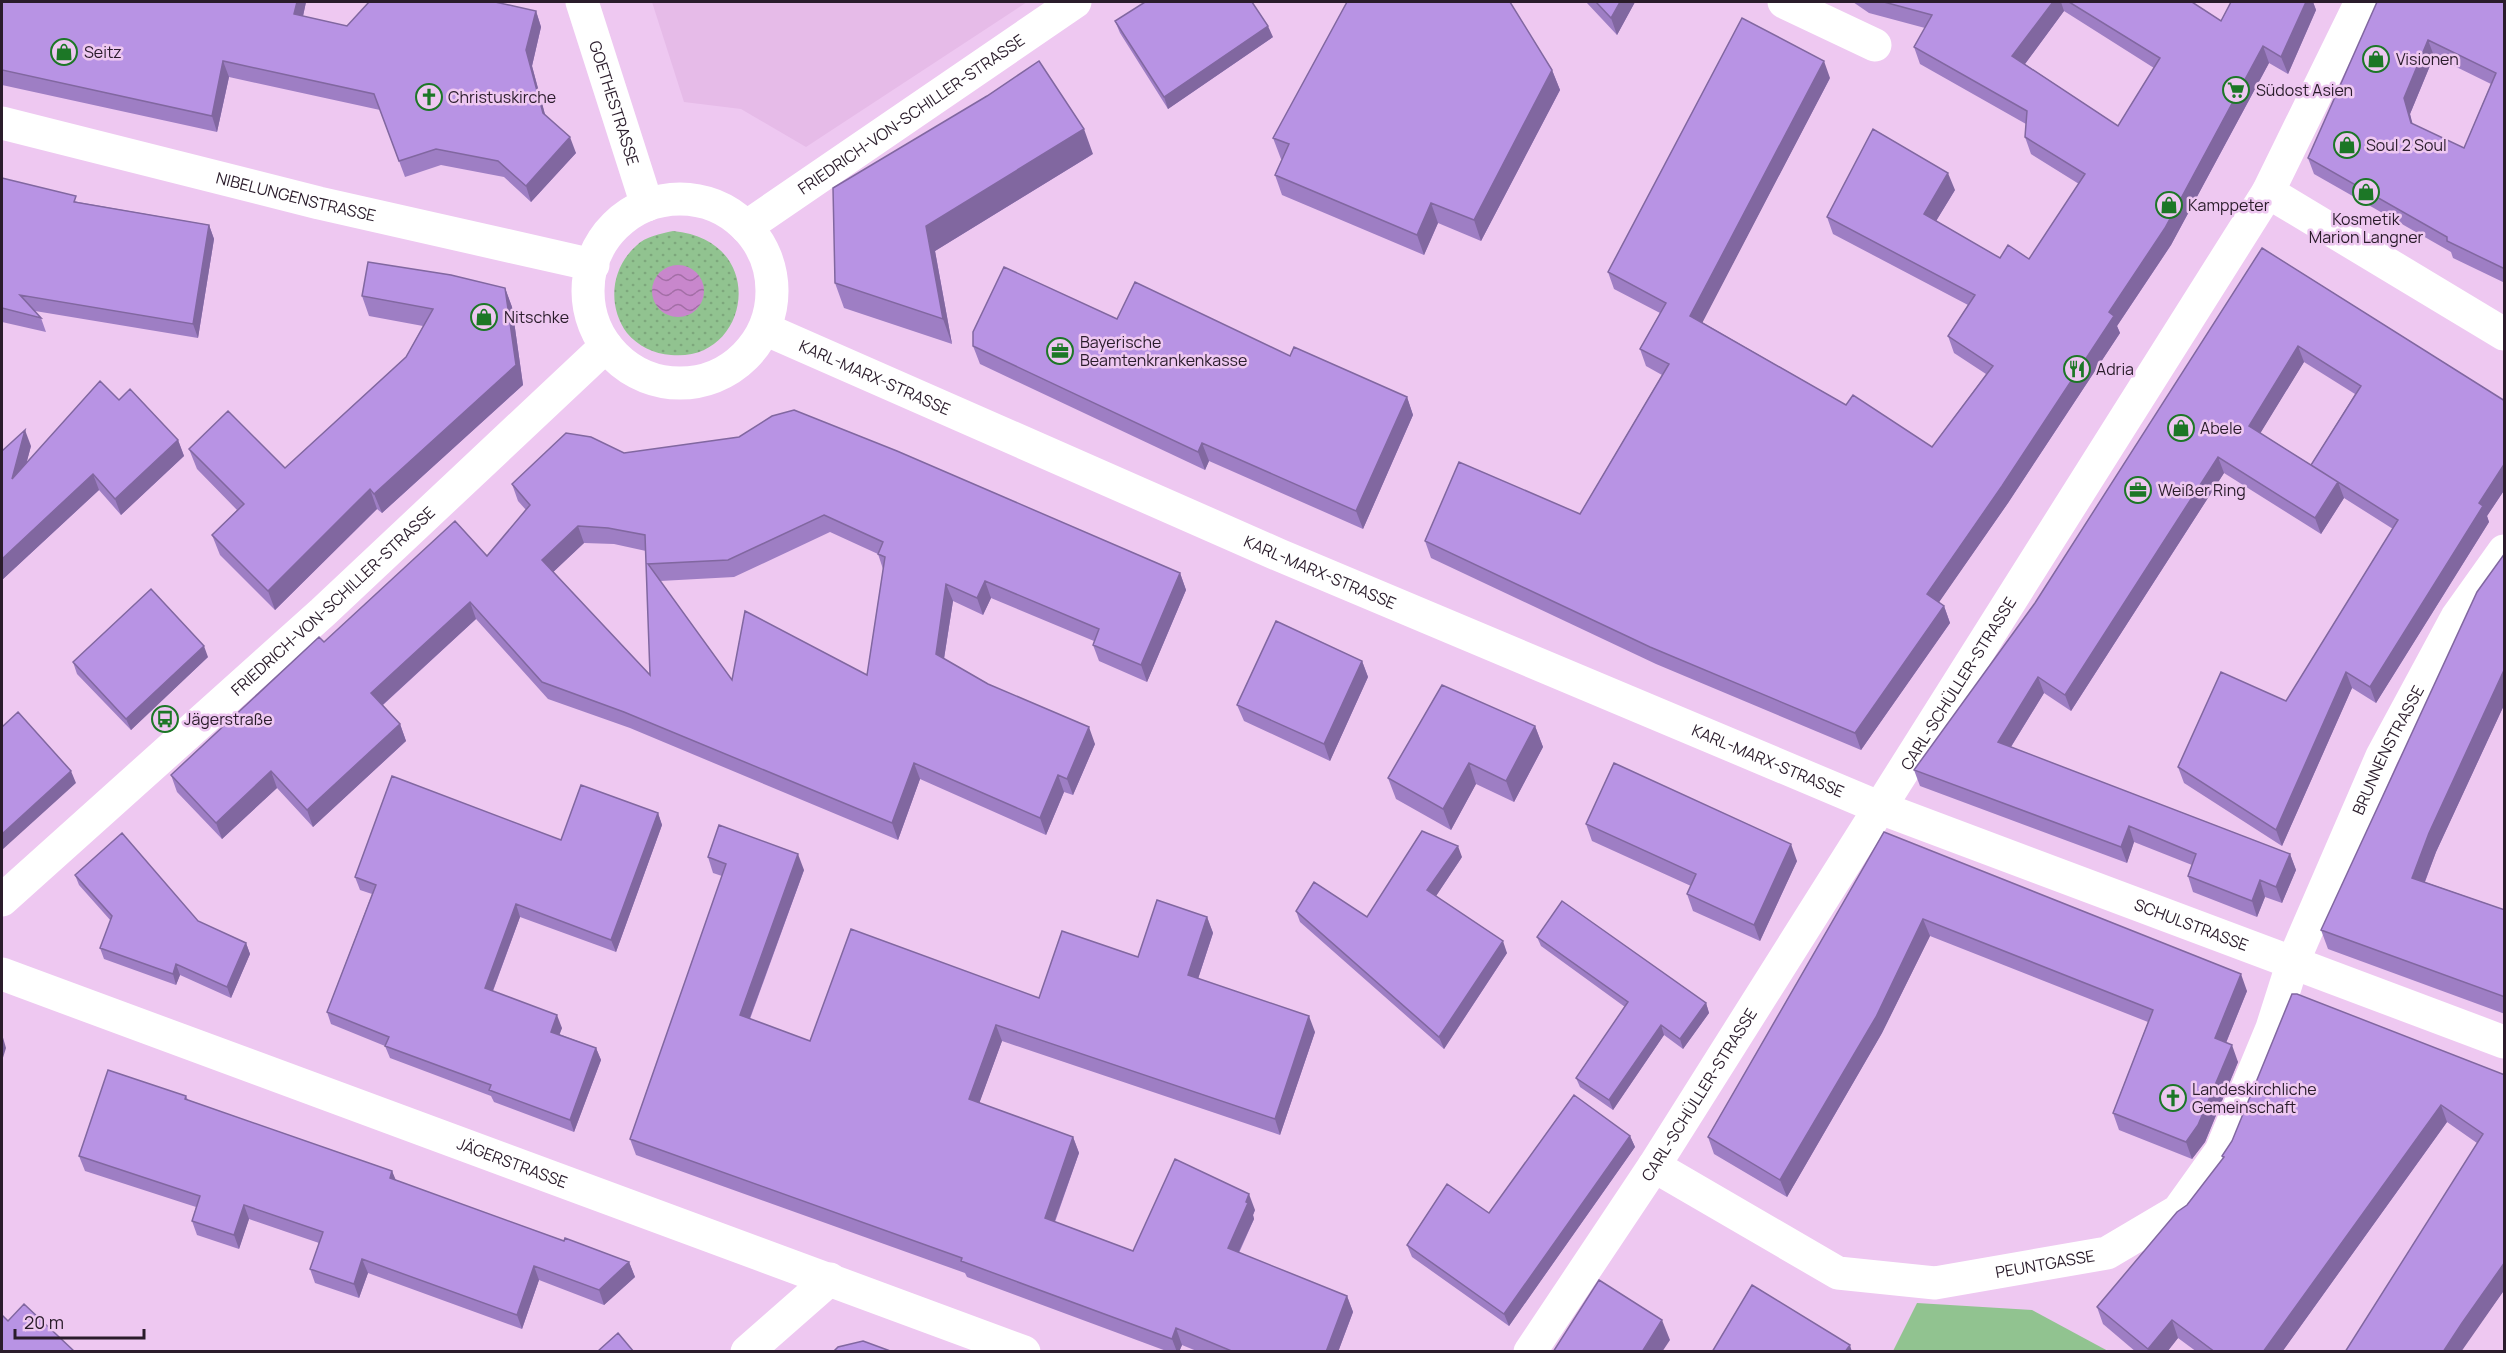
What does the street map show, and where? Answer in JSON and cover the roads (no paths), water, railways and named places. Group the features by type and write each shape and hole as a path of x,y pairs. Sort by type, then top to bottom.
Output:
{"street":[{"name":"GOETHESTRASSE","path":"582,2 647,205"},
{"name":"FRIEDRICH-VON-SCHILLER-STRASSE","path":"746,228 1075,2"},
{"path":"1784,2 1875,45"},
{"name":"CARL-SCHÜLLER-STRASSE","path":"1530,1352 1654,1166 1878,807 2268,192 2361,2"},
{"name":"NIBELUNGENSTRASSE","path":"2,123 319,203 593,265"},
{"path":"2268,192 2505,334"},
{"path":"670,199 694,200 718,207 738,219 746,228 755,237 766,258 772,281 771,305 765,329 753,349 735,366 714,377 690,383 666,383 643,376 623,364 606,346 594,325 589,302 589,277 596,254 608,233 626,217 647,205 670,199"},
{"name":"KARL-MARX-STRASSE","path":"765,329 1279,555 1878,807"},
{"name":"FRIEDRICH-VON-SCHILLER-STRASSE","path":"2,900 323,612 606,346"},
{"name":"BRUNNENSTRASSE","path":"2293,962 2382,756 2457,617 2505,551"},
{"name":"SCHULSTRASSE","path":"1878,807 2505,1041"},
{"name":"PEUNTGASSE","path":"1654,1166 1838,1273 1935,1283 2108,1253 2178,1211 2221,1151 2272,1028 2293,962"},
{"name":"JÄGERSTRASSE","path":"2,974 1024,1352"},
{"path":"747,1352 830,1279"}],"water":[{"path":"678,265 692,269 700,277 704,291 700,305 692,313 678,317 664,313 656,305 652,291 656,277 664,269"}],"place":[{"name":"Seitz","path":"64,52"},
{"name":"Visionen","path":"2376,59"},
{"name":"Südost Asien","path":"2236,90"},
{"name":"Christuskirche","path":"429,97"},
{"name":"Soul 2 Soul","path":"2347,145"},
{"name":"Kosmetik Marion Langner","path":"2366,192"},
{"name":"Kamppeter","path":"2169,205"},
{"name":"Nitschke","path":"484,317"},
{"name":"Bayerische Beamtenkrankenkasse","path":"1060,351"},
{"name":"Adria","path":"2077,369"},
{"name":"Abele","path":"2181,428"},
{"name":"Weißer Ring","path":"2138,490"},
{"name":"Jägerstraße","path":"165,719"},
{"name":"Landeskirchliche Gemeinschaft","path":"2173,1098"}]}
